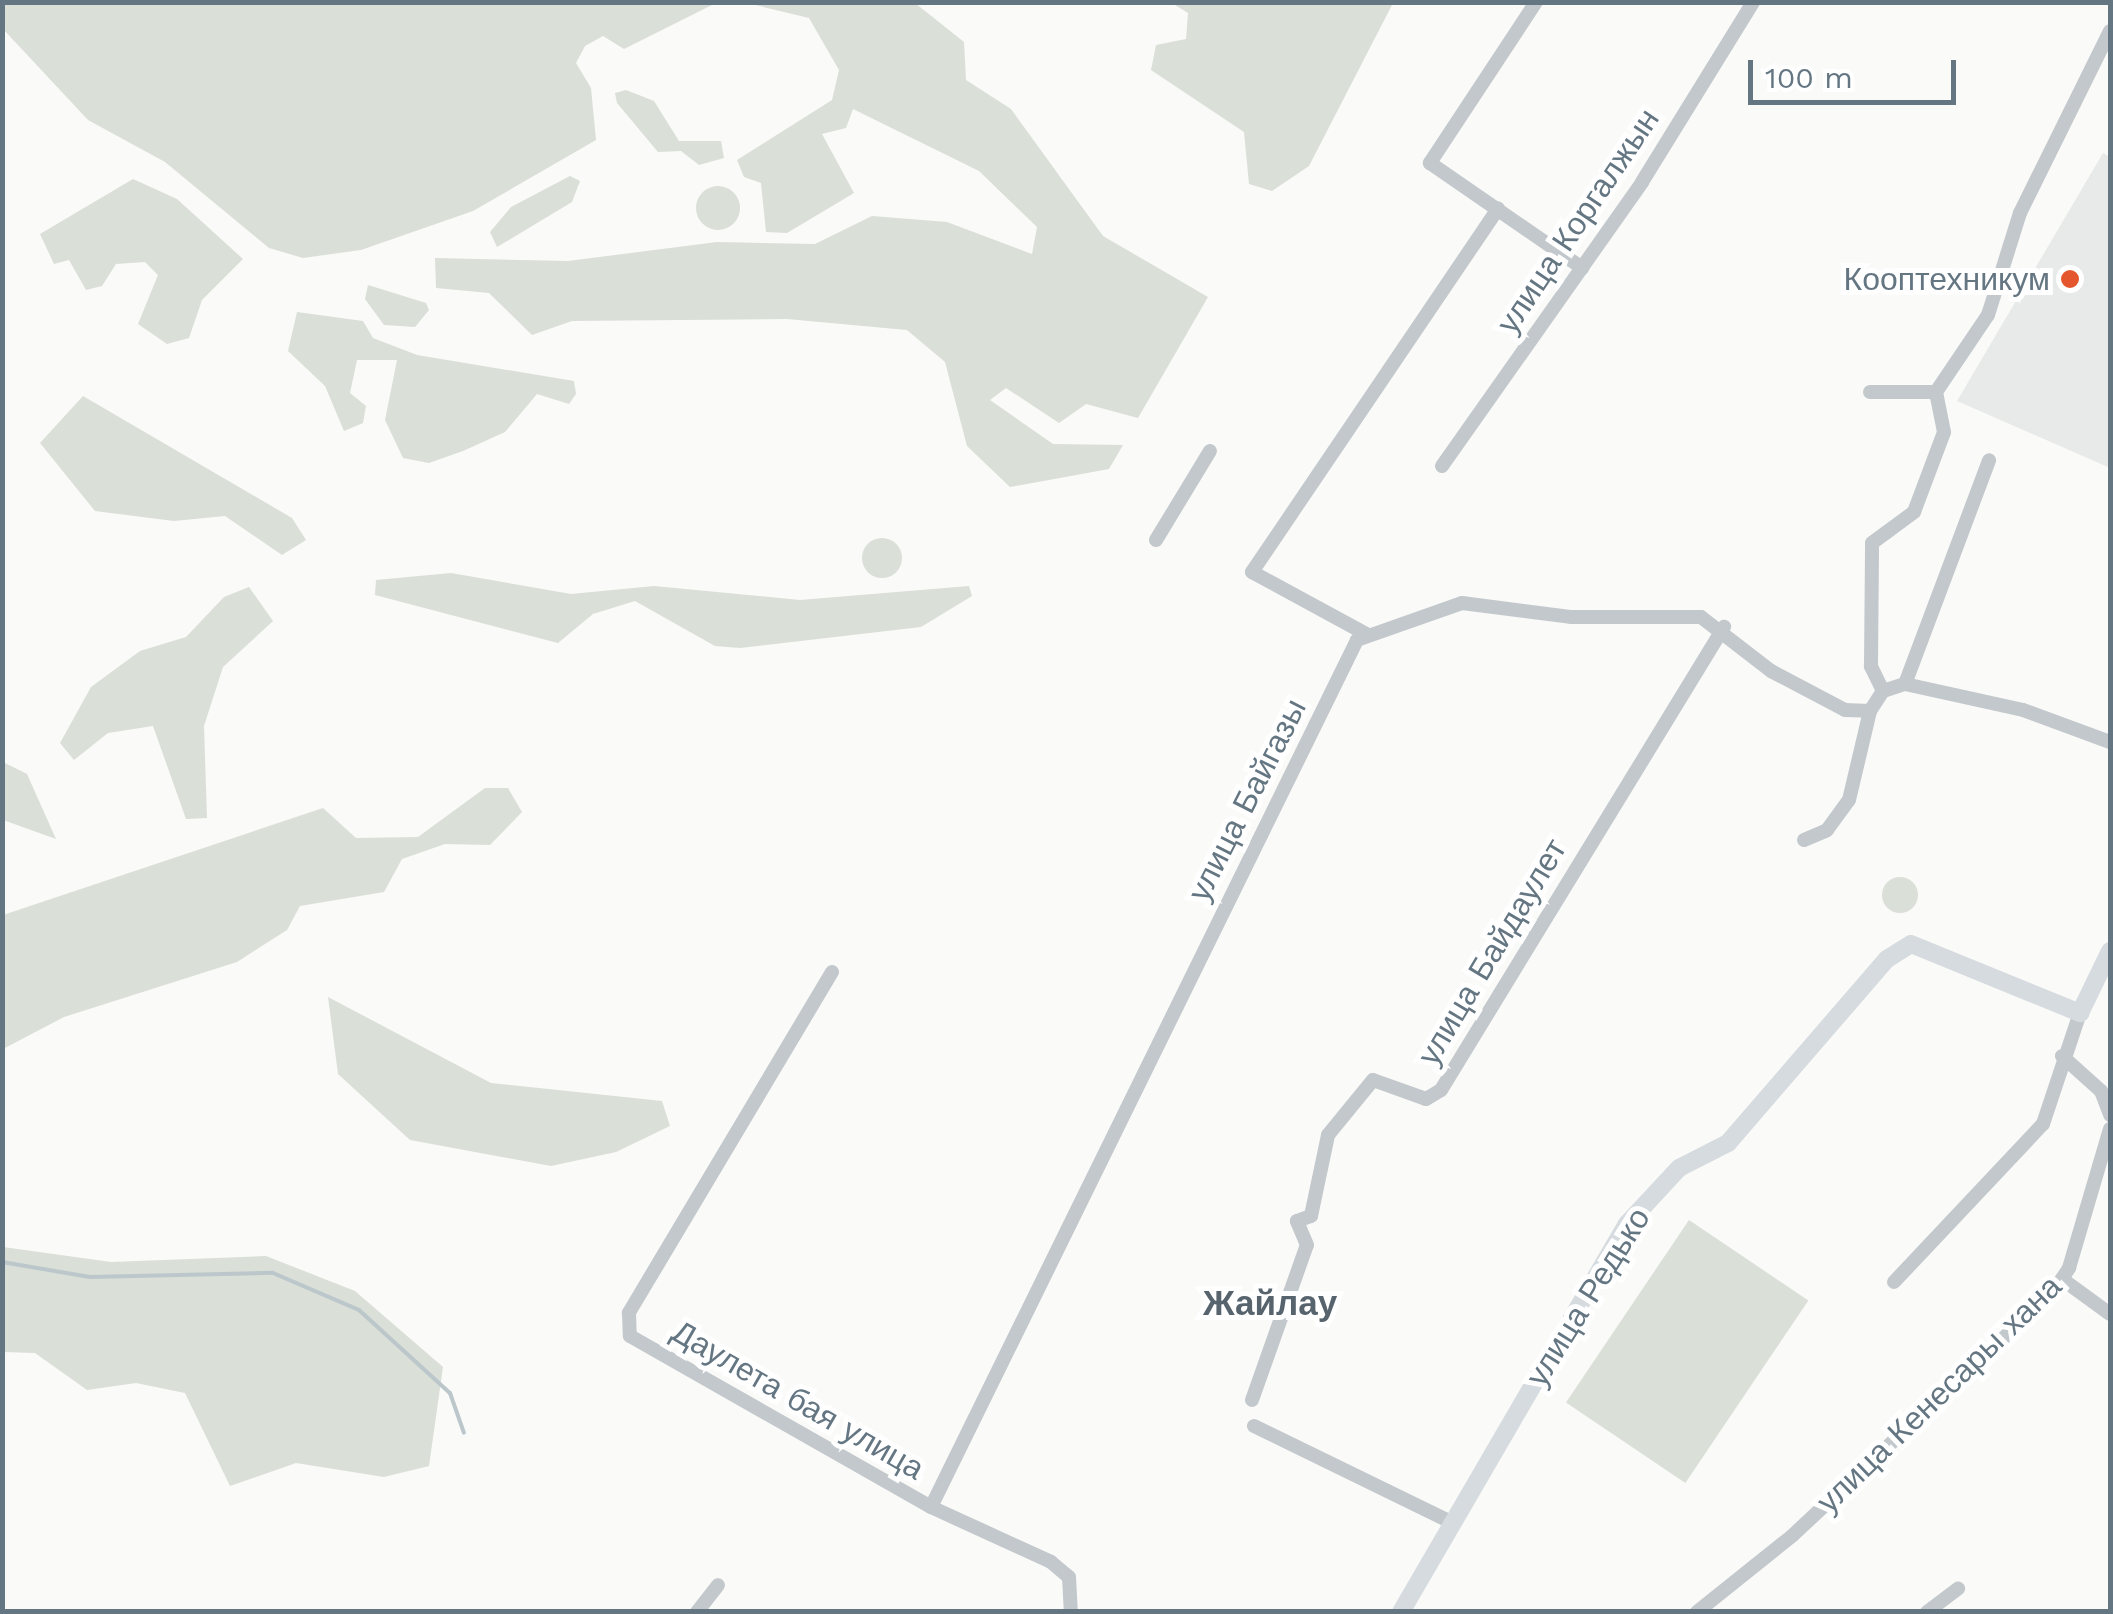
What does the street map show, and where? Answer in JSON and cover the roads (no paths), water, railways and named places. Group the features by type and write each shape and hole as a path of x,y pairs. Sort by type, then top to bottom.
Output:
{"street":[{"path":"1536,2 1430,163 1582,268"},
{"name":"улица Коргалжын","path":"1442,466 1582,268 1753,2"},
{"path":"1883,690 1871,666 1872,542 1914,512 1944,432 1936,392 1988,315 2020,213 2110,31"},
{"path":"1498,209 1252,572 1368,635 1462,603 1572,617 1701,617 1724,627 1803,691 1870,711"},
{"path":"1870,392 1936,392"},
{"path":"1156,540 1210,451"},
{"path":"1905,684 1989,460"},
{"name":"улица Байдаулет","path":"1252,1400 1307,1245 1297,1222 1311,1216 1328,1135 1373,1080 1426,1099 1441,1090 1724,627"},
{"name":"улица Байгазы","path":"931,1507 1150,1052 1357,640 1368,635"},
{"path":"1804,840 1827,830 1850,800 1870,711 1883,690 1905,684 2022,710 2110,742"},
{"name":"улица Редько","path":"1401,1612 1627,1224 1679,1168 1728,1143 1887,960 1912,944 2080,1013"},
{"path":"1894,1282 2043,1124 2062,1056 2110,951"},
{"name":"Даулета бая улица","path":"832,972 629,1313 630,1336 931,1507 1051,1562 1069,1578 1071,1612"},
{"path":"2062,1056 2102,1091 2110,1114"},
{"name":"улица Кенесары хана","path":"1697,1612 1821,1509 2062,1279 2110,1130"},
{"path":"2062,1279 2110,1314"},
{"path":"1254,1426 1453,1523"},
{"path":"697,1612 718,1585"},
{"path":"1927,1612 1958,1589"}],"waterway":[{"path":"2,1262 90,1277 273,1273 359,1310 450,1393 464,1433"}],"place":[{"name":"Кооптехникум","path":"2070,279"}],"district":[{"name":"Жайлау","path":"1270,1303"}]}
